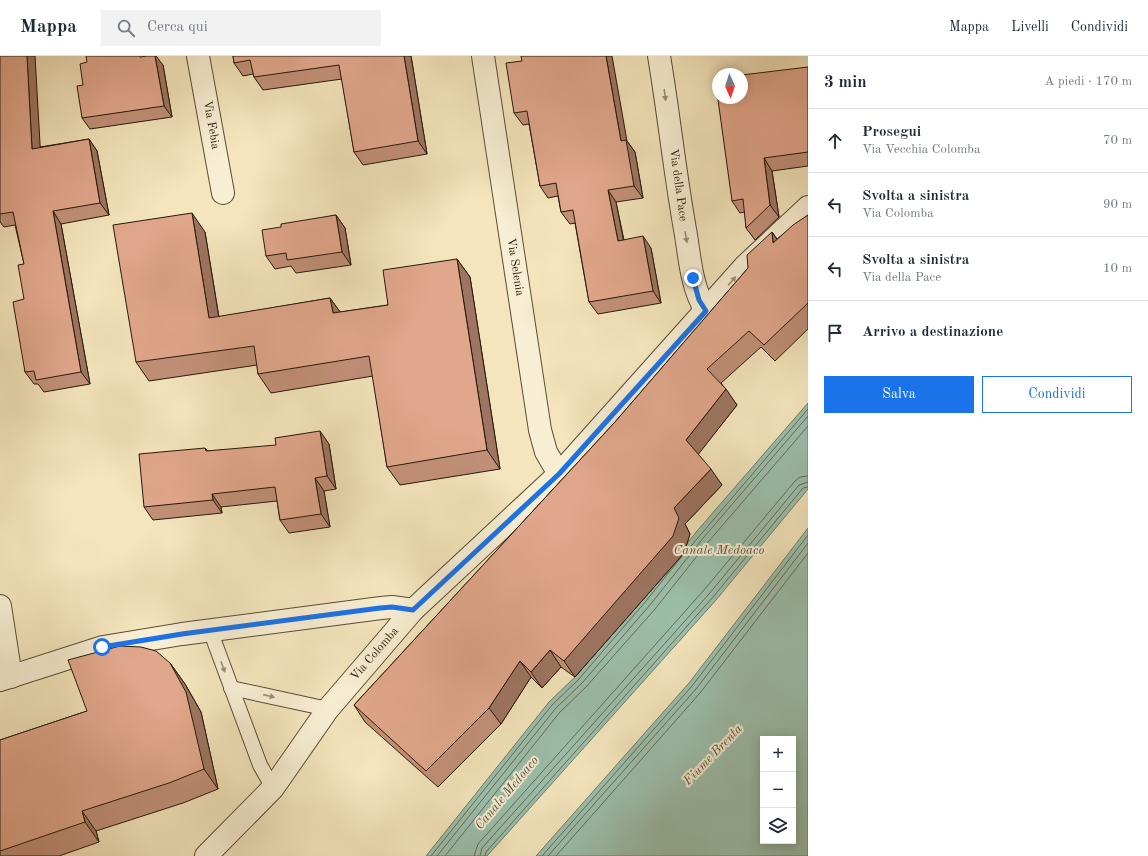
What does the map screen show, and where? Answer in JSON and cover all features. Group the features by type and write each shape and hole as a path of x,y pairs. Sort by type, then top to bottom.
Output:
{"street":[{"name":"Via Febia","path":"198,56 223,193"},
{"name":"Via Selenia","path":"483,56 540,430 546,452 559,474"},
{"name":"Via della Pace","path":"659,56 680,204 693,278 699,300 706,311"},
{"name":"Via Colomba","path":"206,856 273,788 328,709 413,610 559,474 745,266 808,207"},
{"path":"0,606 6,678 102,647 210,630 386,607 406,608 413,610"}],"lane":[{"path":"210,630 230,688 260,765 273,788"},
{"path":"230,688 328,709"}],"water":[{"name":"Canale Medoaco","path":"808,403 808,489 716,600 487,856 426,856 549,702 575,677 643,599 697,531"},
{"name":"Fiume Brenta","path":"808,528 808,856 536,856 689,683"}],"building":[{"path":"0,56 27,56 32,149 89,139 100,203 53,211 81,372 36,380 34,371 25,372 13,302 24,299 18,265 24,264 13,212 0,214"},
{"path":"86,56 155,56 164,106 82,118 77,86 83,85 80,64 87,62"},
{"path":"233,56 404,56 418,141 354,152 339,65 254,77 250,60 234,63"},
{"path":"521,56 606,56 621,141 626,140 634,186 608,190 618,241 643,236 653,291 589,302 573,210 561,212 556,183 540,186 527,111 514,113 506,63 522,61"},
{"path":"808,67 808,152 764,158 770,205 746,228 743,199 732,201 719,104 748,104 748,74"},
{"path":"192,213 209,318 330,298 333,313 388,305 383,270 457,259 487,450 387,467 369,356 258,374 254,346 136,362 113,225"},
{"path":"336,215 342,252 287,260 286,253 266,256 262,230 281,227 281,224"},
{"path":"808,215 808,303 764,345 749,331 707,369 726,389 686,440 711,469 674,508 679,518 673,536 564,661 550,650 531,672 520,661 489,708 426,771 354,705 615,422 748,268 747,255 772,232 773,243 793,225"},
{"path":"320,431 327,476 315,478 321,514 280,520 275,487 212,494 213,500 144,507 139,454 205,448 206,451 276,445 275,438"},
{"path":"120,646 141,647 156,651 170,663 186,692 204,769 169,783 82,811 85,822 0,851 0,740 87,711 68,660"}],"route":[{"path":"102,647 182,634 380,608 392,607 413,610 559,474 706,311 699,300 693,278"}]}
